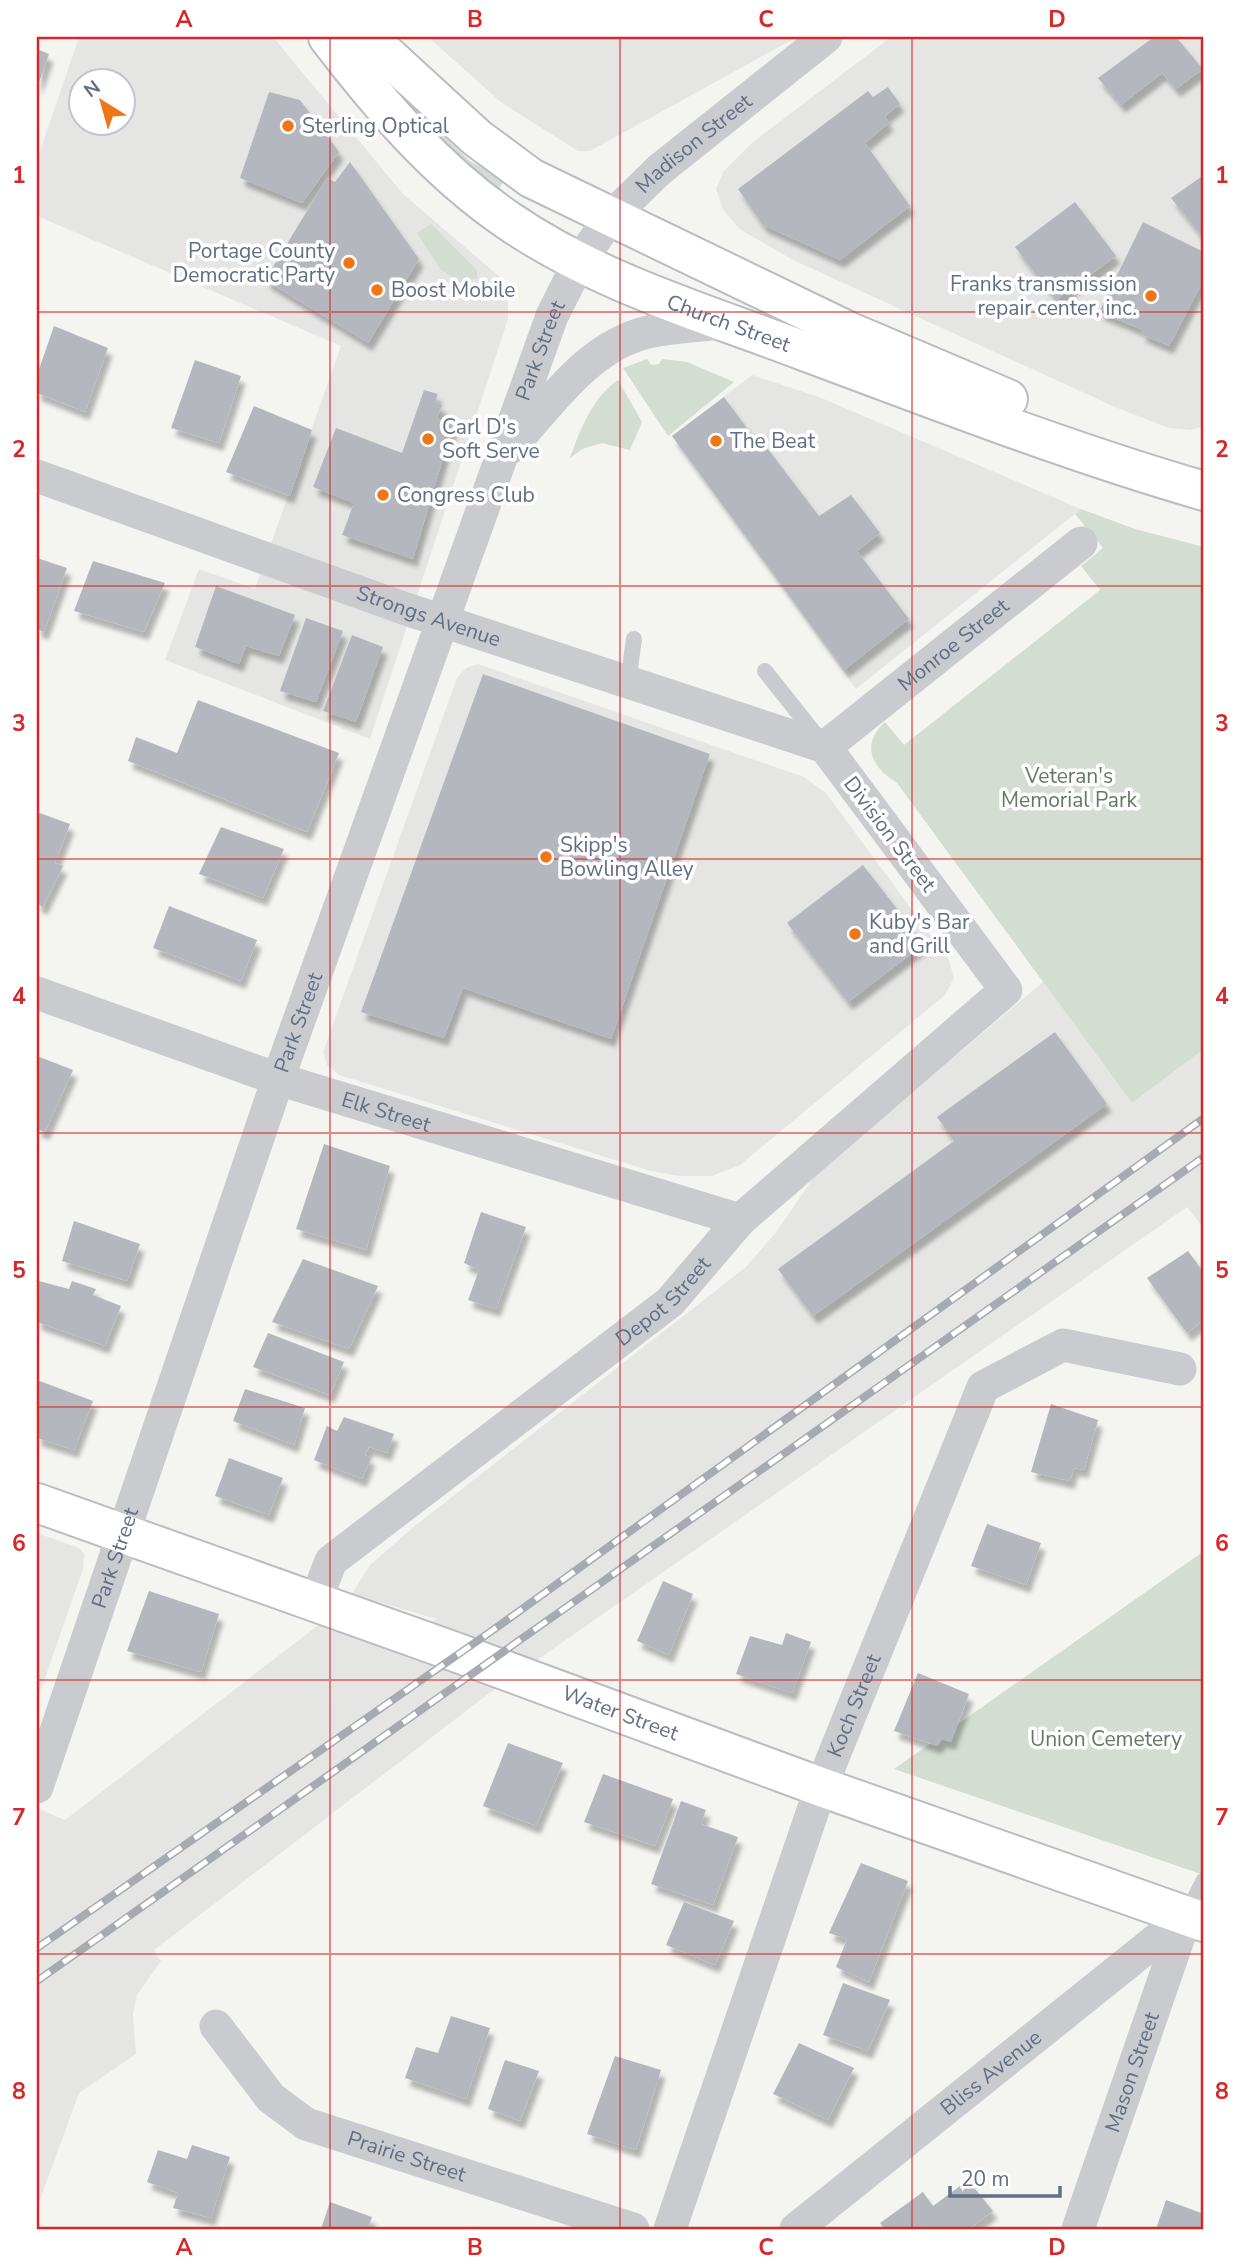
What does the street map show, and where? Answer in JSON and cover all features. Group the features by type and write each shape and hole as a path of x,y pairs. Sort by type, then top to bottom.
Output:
{"main road":[{"name":"Church Street","path":"328,37 434,161 510,222 578,264 728,322 1154,477 1204,490"},
{"name":"Church Street","path":"367,37 477,138 531,178 850,332 1069,425 1204,490"},
{"name":"Water Street","path":"37,1503 821,1787 1195,1919"}],"street":[{"name":"Madison Street","path":"578,264 610,218 659,170 826,37"},
{"name":"Park Street","path":"37,1787 278,1079 496,463 552,316 578,264"},
{"path":"496,463 572,379 608,348 649,332 728,322"},
{"name":"Strongs Avenue","path":"37,476 441,620 825,747"},
{"name":"Monroe Street","path":"825,747 1081,543"},
{"name":"Division Street","path":"825,747 1006,990"},
{"name":"Depot Street","path":"315,1602 331,1561 670,1303 740,1220 1006,990"},
{"name":"Elk Street","path":"37,992 278,1079 740,1220"},
{"name":"Koch Street","path":"670,2229 821,1787 983,1387 1063,1345 1180,1369"},
{"name":"Bliss Avenue","path":"796,2229 1195,1919"},
{"name":"Mason Street","path":"1078,2229 1195,1919"},
{"name":"Prairie Street","path":"216,2026 271,2098 306,2124 633,2229"}],"lane":[{"path":"628,682 634,639"},
{"path":"765,671 825,747"},
{"path":"1195,1919 1204,1880"}],"shaded area":[{"path":"79,37 273,37 403,194 501,278 508,293 508,319 370,739 165,660 199,569 255,589 341,346 37,216 37,160 66,75 66,136 136,136 136,66 69,66"},
{"path":"428,37 797,37 590,151 578,151 502,103"},
{"path":"891,37 1204,37 1204,426 1191,430 1169,428 1115,407 793,260 741,230 723,210 716,189 723,172 752,143"},
{"path":"752,375 819,397 1081,509 856,689 672,436"},
{"path":"478,664 804,777 826,793 949,960 954,978 945,995 740,1165 712,1176 680,1176 651,1171 339,1075 327,1065 323,1052 457,678 466,668"},
{"path":"1043,982 1132,1103 1204,1049 1204,1229 1187,1207 487,1695 154,1950 161,1961 137,1995 133,2014 136,2054 79,2093 37,2208 37,1808 65,1820 338,1610 411,1637 436,1619 352,1594 370,1565 416,1525 746,1267 777,1231 816,1174"},
{"path":"37,1533 79,1548 84,1554 83,1569 37,1701"}],"green space":[{"path":"370,67 471,162 506,177 491,202"},
{"path":"431,224 477,270 477,278 461,282 441,270 417,233"},
{"path":"647,359 651,365 659,364 662,359 687,362 734,382 668,436 623,368"},
{"path":"618,380 642,422 630,450 602,443 582,449 570,458 594,405"},
{"name":"Veteran's Memorial Park","path":"1081,509 1135,529 1204,547 1204,1049 1132,1103 897,783 881,770 872,755 871,747 877,731 885,722 904,745 1100,590 1081,566 1103,548 1075,514"},
{"name":"Union Cemetery","path":"1204,1551 1204,1875 894,1769"}],"building":[{"path":"1154,37 1176,37 1203,69 1176,89 1162,73 1121,105 1098,78"},
{"path":"37,49 49,54 37,88"},
{"path":"888,87 900,104 885,116 889,123 865,143 910,206 840,260 763,225 738,189 868,91 873,97"},
{"name":"Sterling Optical","path":"269,92 300,100 339,152 302,203 240,178"},
{"path":"350,162 419,259 368,343 265,280 327,178 335,182"},
{"path":"1204,175 1204,239 1171,198"},
{"path":"1075,202 1116,256 1056,300 1015,247"},
{"name":"Franks transmission repair center, inc.","path":"1143,222 1204,252 1204,279 1169,346 1141,334 1143,330 1099,312"},
{"path":"54,326 108,348 85,412 37,393 37,375"},
{"path":"195,360 241,376 219,443 171,428"},
{"name":"Congress Club","path":"424,390 438,394 435,402 442,405 437,419 453,425 413,559 342,535 354,503 313,487 336,428 402,453"},
{"path":"724,397 761,447 764,444 819,516 851,495 880,533 857,551 909,619 844,670 672,436"},
{"path":"254,406 312,430 290,496 226,472"},
{"path":"37,558 67,568 44,632 37,629"},
{"path":"93,561 165,583 144,632 74,611"},
{"path":"216,586 295,615 279,656 246,646 239,664 195,647"},
{"path":"306,618 343,631 316,702 280,691"},
{"path":"352,635 383,647 356,722 323,711"},
{"name":"Skipp's Bowling Alley","path":"483,674 710,754 611,1039 463,988 444,1038 361,1012"},
{"path":"198,700 339,753 307,832 128,761 136,737 177,753"},
{"path":"37,812 70,824 55,863 63,866 43,907 37,904"},
{"path":"221,827 284,849 263,898 199,874"},
{"name":"Kuby's Bar and Grill","path":"863,865 924,944 848,1002 787,923"},
{"path":"169,906 257,940 241,981 153,948"},
{"path":"1055,1032 1107,1104 813,1316 778,1269 954,1141 937,1117"},
{"path":"37,1056 73,1070 45,1132 37,1129"},
{"path":"324,1144 390,1166 366,1250 296,1229"},
{"path":"481,1212 526,1227 496,1309 468,1300 479,1270 464,1263"},
{"path":"74,1221 140,1244 127,1281 62,1261"},
{"path":"1188,1251 1204,1273 1204,1320 1187,1333 1147,1278"},
{"path":"303,1259 378,1286 349,1349 272,1322"},
{"path":"39,1281 69,1289 72,1281 96,1289 93,1295 121,1306 105,1346 37,1322"},
{"path":"268,1333 344,1362 330,1395 253,1367"},
{"path":"37,1380 93,1401 74,1450 37,1438"},
{"path":"245,1389 305,1408 294,1445 233,1421"},
{"path":"1051,1404 1098,1420 1084,1470 1074,1468 1070,1481 1031,1472"},
{"path":"344,1417 394,1434 387,1453 369,1447 365,1455 371,1458 362,1479 314,1460 327,1426 337,1431"},
{"path":"229,1458 283,1478 269,1515 215,1496"},
{"path":"987,1524 1041,1543 1026,1585 971,1566"},
{"path":"663,1581 693,1594 669,1655 637,1641"},
{"path":"149,1591 219,1614 201,1672 127,1651"},
{"path":"786,1633 811,1642 792,1693 736,1674 750,1636 782,1645"},
{"path":"918,1673 969,1694 951,1742 942,1739 937,1746 894,1731"},
{"path":"508,1743 563,1763 536,1826 483,1806"},
{"path":"603,1774 673,1799 655,1846 584,1822"},
{"path":"681,1801 706,1810 701,1824 738,1837 713,1905 651,1884"},
{"path":"861,1863 908,1881 869,1982 836,1967 847,1939 829,1933"},
{"path":"684,1902 734,1921 715,1965 666,1945"},
{"path":"843,1983 890,2000 868,2051 823,2035"},
{"path":"451,2016 490,2028 466,2099 405,2078 416,2047 438,2053"},
{"path":"799,2043 854,2068 828,2120 773,2094"},
{"path":"615,2056 661,2070 636,2150 587,2134"},
{"path":"505,2060 539,2071 520,2121 488,2109"},
{"path":"192,2145 230,2157 211,2218 173,2208 178,2193 147,2182 158,2150 187,2159"},
{"path":"968,2180 993,2211 969,2229 884,2229 880,2223 923,2192 933,2206"},
{"path":"1166,2200 1204,2214 1204,2229 1156,2229"},
{"path":"330,2202 372,2217 368,2229 321,2229"}],"railway":[{"path":"37,1948 493,1630 1204,1118"},
{"path":"37,1981 1204,1157"}],"place":[{"name":"Sterling Optical","path":"288,126"},
{"name":"Portage County Democratic Party","path":"349,263"},
{"name":"Boost Mobile","path":"377,290"},
{"name":"Franks transmission repair center, inc.","path":"1151,296"},
{"name":"Carl D's Soft Serve","path":"428,439"},
{"name":"The Beat","path":"716,441"},
{"name":"Congress Club","path":"383,495"},
{"name":"Skipp's Bowling Alley","path":"546,857"},
{"name":"Kuby's Bar and Grill","path":"855,934"}]}
